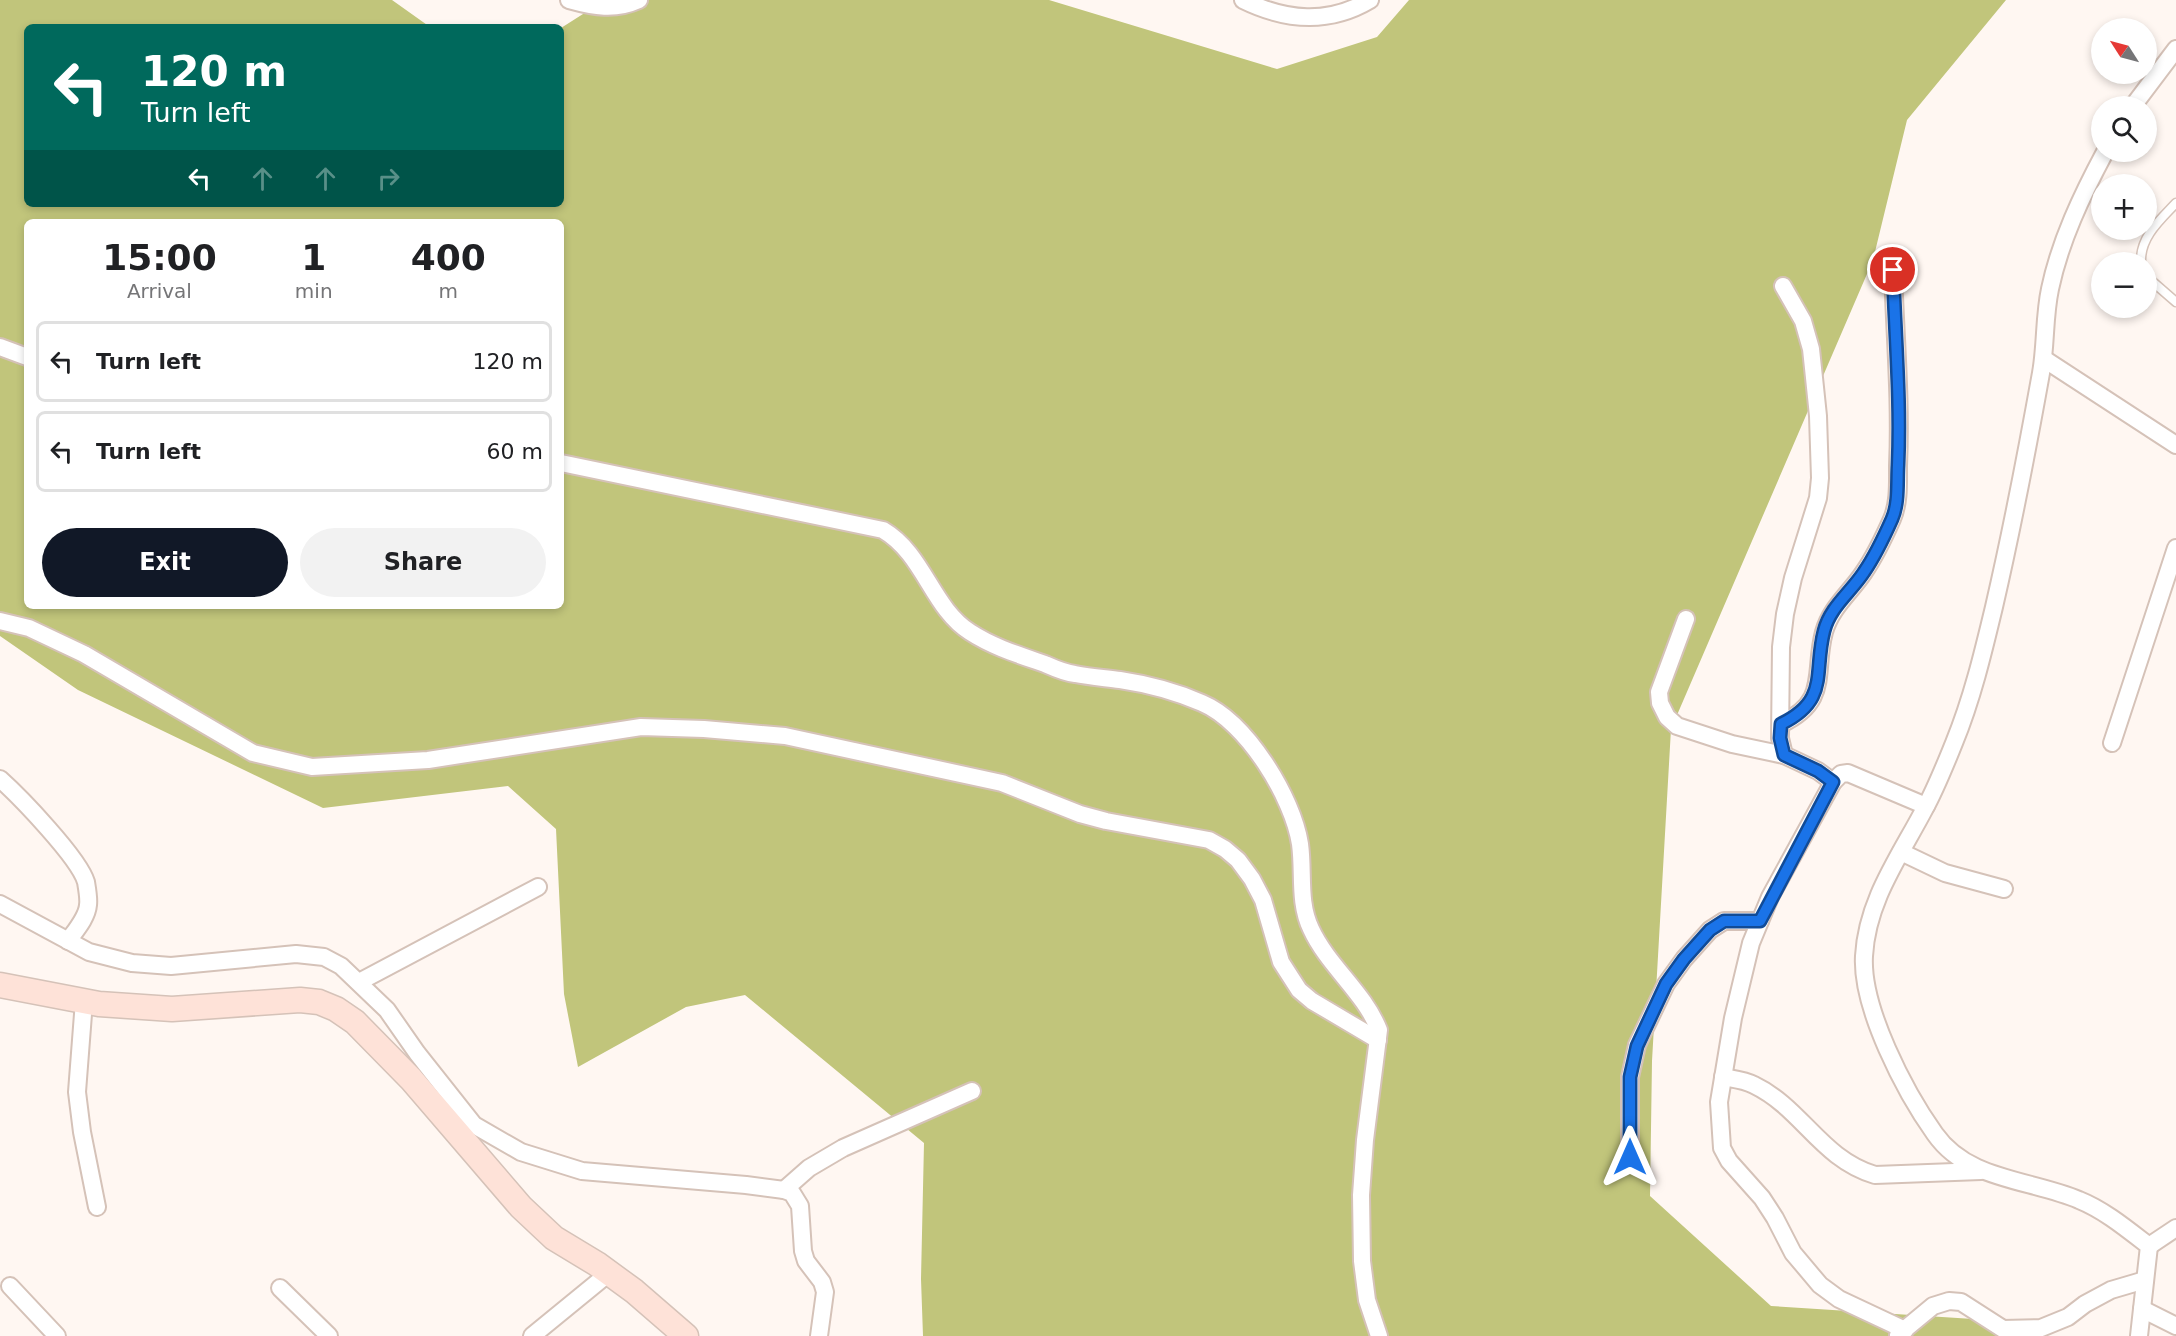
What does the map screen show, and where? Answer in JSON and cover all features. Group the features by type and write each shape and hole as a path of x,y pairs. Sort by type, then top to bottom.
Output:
{"street":[{"path":"569,0 602,7 625,6 639,0"},
{"path":"1243,0 1259,8 1306,19 1359,7 1370,0"},
{"path":"2141,96 2176,49"},
{"path":"2100,162 2083,194 2058,260 2051,286 2045,318 2044,359 2013,525 1977,678 1954,741 1926,806 1875,902 1866,930 1864,960 1869,1002 1912,1097 1936,1136 1960,1159 1982,1171 2080,1200 2116,1221 2149,1246"},
{"path":"1781,724 1797,716 1812,697 1818,681 1824,632 1833,610 1864,572 1893,517 1896,502 1899,438 1893,270"},
{"path":"1783,286 1803,321 1811,349 1818,416 1820,478 1816,506 1793,578 1785,614 1781,647 1780,738 1784,755"},
{"path":"0,347 24,356"},
{"path":"2044,359 2176,445"},
{"path":"564,464 883,530 896,537 910,553 954,618 968,631 990,644 1073,674 1121,680 1202,703 1217,711 1263,759 1290,810 1300,844 1304,909 1310,928 1323,951 1373,1015 1379,1030 1365,1140 1361,1195 1362,1261 1367,1300 1379,1336"},
{"path":"2112,743 2176,548"},
{"path":"1686,619 1659,692 1660,704 1667,717 1677,726 1706,736 1784,755 1818,771 1833,782"},
{"path":"0,621 29,628 84,654 253,753 312,767 428,760 641,727 704,729 785,736 1002,783 1080,814 1209,840 1238,860 1252,879 1263,900 1281,962 1299,990 1312,1001 1378,1040"},
{"path":"1926,806 1848,773 1841,774 1833,782 1760,921 1751,943 1733,1018 1719,1102 1722,1148 1729,1161 1762,1198 1793,1253 1820,1285 1839,1299 1901,1333 1933,1306 1949,1301 1961,1302 1995,1326 2004,1329 2041,1328 2068,1317 2085,1304 2111,1290 2145,1280"},
{"path":"0,779 54,836 86,881 88,906 81,922 68,941"},
{"path":"1901,852 1945,873 2004,889"},
{"path":"359,982 538,887"},
{"path":"0,904 89,952 132,963 171,966 310,954 324,957 341,966 387,1010 417,1053 474,1125 521,1152 582,1171 784,1190 796,1197 800,1206 803,1251 806,1261 822,1282 825,1292 819,1336"},
{"path":"1630,1157 1630,1077 1637,1046 1666,984 1684,959 1710,930 1724,921 1760,921"},
{"path":"0,985 84,1001 172,1009 300,1000 319,1002 336,1009 355,1022 384,1049 521,1207 554,1238 634,1291 680,1334"},
{"path":"84,1001 77,1092 82,1132 97,1207"},
{"path":"1723,1077 1743,1081 1765,1091 1779,1101 1834,1153 1859,1170 1875,1175 1982,1171"},
{"path":"784,1190 808,1168 843,1148 972,1091"},
{"path":"2139,1336 2149,1246 2176,1228"},
{"path":"532,1336 609,1273"},
{"path":"10,1286 57,1336"},
{"path":"280,1288 329,1336"},
{"path":"2142,1309 2176,1326"}],"lane":[{"path":"2141,252 2149,233 2176,203"},
{"path":"2157,286 2176,302"}],"green space":[{"path":"0,0 392,0 426,24 24,24 24,207 564,207 564,26 605,0 1049,0 1277,69 1377,37 1409,0 2006,0 1907,120 1873,260 1671,729 1652,1061 1650,1196 1771,1306 2020,1322 2022,1336 923,1336 921,1279 924,1143 745,995 686,1007 578,1067 564,994 556,829 508,786 323,808 78,690 0,636"}],"route":[{"path":"1630,1157 1630,1077 1637,1046 1666,984 1684,959 1710,930 1724,921 1760,921 1770,897 1833,782 1818,771 1784,755 1780,738 1781,724 1797,716 1812,697 1818,681 1824,632 1833,610 1864,572 1893,517 1896,502 1899,438 1893,270"}]}
